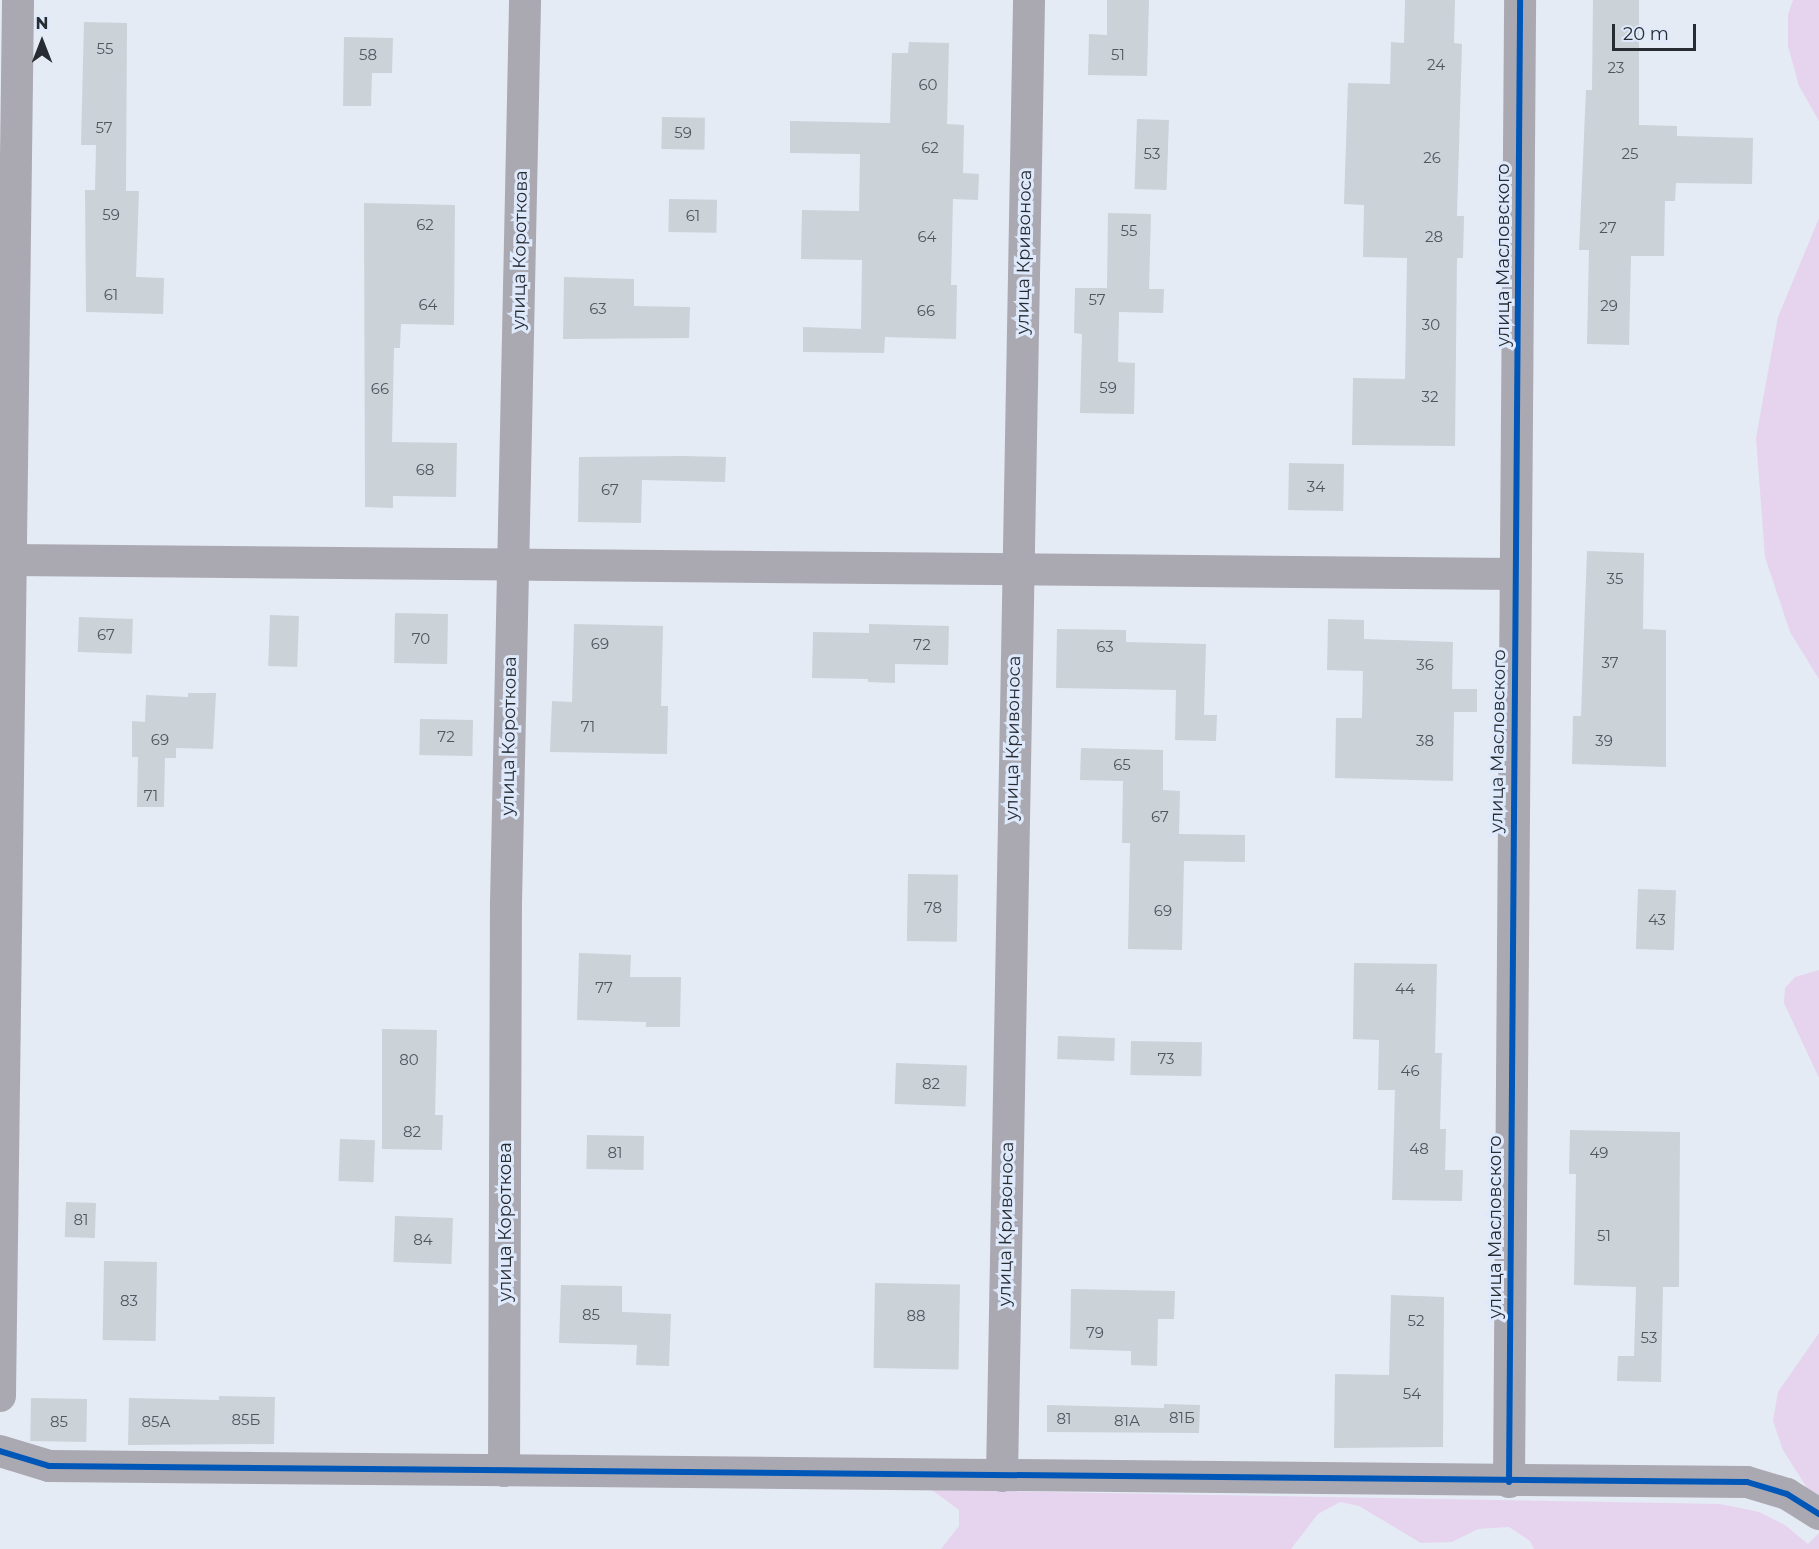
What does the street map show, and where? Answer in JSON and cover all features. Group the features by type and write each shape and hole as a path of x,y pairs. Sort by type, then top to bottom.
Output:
{"street":[{"path":"0,1396 18,0"},
{"name":"улица Короткова","path":"504,1471 506,903 525,0"},
{"name":"улица Кривоноса","path":"1002,1476 1029,0"},
{"name":"улица Масловского","path":"1509,1482 1520,0"},
{"path":"12,560 1017,567 1515,574"},
{"path":"0,1451 49,1466 1509,1482 1747,1482 1787,1494 1819,1514"}],"shaded area":[{"path":"1793,0 1819,0 1819,121 1799,86 1788,46 1788,15"},
{"path":"1819,218 1819,679 1790,632 1765,557 1756,438 1778,317"},
{"path":"1819,970 1819,1078 1784,1003 1785,988 1795,977"},
{"path":"1819,1333 1819,1495 1807,1488 1783,1450 1773,1421 1778,1392"},
{"path":"932,1490 1720,1504 1759,1512 1785,1525 1808,1544 1819,1533 1819,1549 1534,1549 1530,1541 1509,1527 1478,1529 1452,1542 1421,1543 1359,1506 1340,1502 1318,1514 1291,1549 941,1549 959,1526 959,1510"}],"building":[{"path":"1107,0 1149,0 1147,76 1088,75 1089,34 1107,35"},
{"path":"1405,0 1455,0 1454,43 1462,44 1457,216 1464,216 1463,258 1457,258 1455,446 1352,445 1353,378 1405,379 1407,258 1363,257 1364,205 1344,204 1348,83 1390,84 1391,42 1404,43"},
{"path":"1593,0 1639,0 1639,125 1677,126 1677,136 1753,138 1752,184 1676,183 1675,201 1665,201 1664,256 1631,256 1629,345 1587,344 1589,250 1579,250 1586,90 1592,90"},
{"path":"84,22 127,23 126,191 139,191 136,277 164,278 163,314 86,312 85,190 95,190 96,145 81,145"},
{"path":"344,37 393,38 392,73 372,73 371,106 343,106"},
{"path":"909,42 949,43 947,124 964,125 963,173 979,174 978,200 953,199 951,285 957,285 956,339 885,337 884,353 803,352 803,327 861,329 862,260 801,259 802,210 859,211 860,154 790,153 790,121 890,123 892,53 908,53"},
{"path":"662,117 705,118 704,150 661,149"},
{"path":"1137,119 1169,120 1167,190 1135,189"},
{"path":"669,199 717,200 716,233 668,232"},
{"path":"364,203 455,205 454,325 401,324 400,348 394,348 392,442 457,443 456,497 393,496 393,508 365,507"},
{"path":"1108,213 1151,214 1149,289 1164,289 1163,313 1119,312 1118,362 1135,363 1134,414 1080,413 1082,334 1074,333 1075,288 1107,288"},
{"path":"564,277 634,279 634,306 690,307 689,338 563,339"},
{"path":"579,457 726,457 725,482 642,480 641,523 578,522"},
{"path":"1289,463 1344,464 1343,511 1288,510"},
{"path":"1587,551 1644,553 1643,629 1666,630 1666,767 1572,764 1573,716 1581,716"},
{"path":"395,613 448,614 447,664 394,663"},
{"path":"270,615 299,616 297,667 268,666"},
{"path":"79,617 133,619 132,654 78,652"},
{"path":"1328,619 1364,620 1364,639 1453,642 1452,689 1477,689 1477,712 1454,712 1453,781 1335,778 1336,718 1362,718 1363,671 1327,670"},
{"path":"574,624 663,626 661,706 668,706 667,754 550,752 552,701 572,702"},
{"path":"869,624 949,626 948,665 895,664 895,683 868,682 868,679 812,678 813,632 869,633"},
{"path":"1057,629 1126,630 1126,642 1206,644 1204,715 1217,715 1216,741 1175,740 1176,690 1056,688"},
{"path":"188,693 216,693 213,749 176,748 176,758 165,758 164,807 137,807 138,757 132,757 132,721 145,722 146,695 188,697"},
{"path":"420,719 473,720 472,756 419,755"},
{"path":"1081,748 1163,750 1163,790 1180,791 1179,834 1245,835 1245,862 1184,861 1182,950 1128,949 1130,843 1122,843 1123,781 1080,780"},
{"path":"908,874 958,875 957,942 907,941"},
{"path":"1638,889 1676,890 1674,950 1636,949"},
{"path":"579,953 631,955 630,977 681,977 680,1027 646,1027 646,1022 577,1020"},
{"path":"1354,963 1437,964 1435,1053 1442,1053 1440,1129 1446,1129 1445,1170 1463,1170 1462,1201 1392,1200 1395,1090 1378,1090 1379,1040 1353,1039"},
{"path":"382,1029 437,1030 435,1115 443,1115 442,1150 382,1149"},
{"path":"1058,1036 1115,1038 1114,1061 1057,1059"},
{"path":"1131,1041 1202,1042 1201,1076 1130,1075"},
{"path":"896,1063 967,1065 966,1106 895,1104"},
{"path":"1570,1130 1680,1132 1679,1287 1663,1287 1661,1382 1617,1381 1618,1356 1634,1356 1636,1287 1574,1285 1576,1174 1569,1174"},
{"path":"587,1135 644,1136 643,1170 586,1169"},
{"path":"340,1139 375,1140 374,1182 339,1181"},
{"path":"66,1202 96,1203 95,1238 65,1237"},
{"path":"395,1216 453,1218 451,1264 393,1262"},
{"path":"104,1261 157,1262 156,1341 103,1340"},
{"path":"875,1283 960,1284 959,1369 874,1368"},
{"path":"561,1285 622,1286 622,1312 671,1314 669,1366 636,1365 637,1345 559,1343"},
{"path":"1071,1289 1175,1291 1174,1319 1158,1319 1157,1366 1131,1365 1131,1351 1070,1349"},
{"path":"1391,1295 1444,1297 1443,1447 1334,1448 1335,1374 1389,1375"},
{"path":"219,1396 275,1397 274,1444 128,1445 129,1398 219,1400"},
{"path":"31,1398 87,1399 86,1442 30,1441"},
{"path":"1164,1404 1200,1405 1199,1433 1047,1432 1047,1405 1164,1408"}],"cycle path":[{"path":"1509,1482 1520,0"},
{"path":"0,1451 49,1466 1747,1482 1787,1494 1819,1514"}]}
